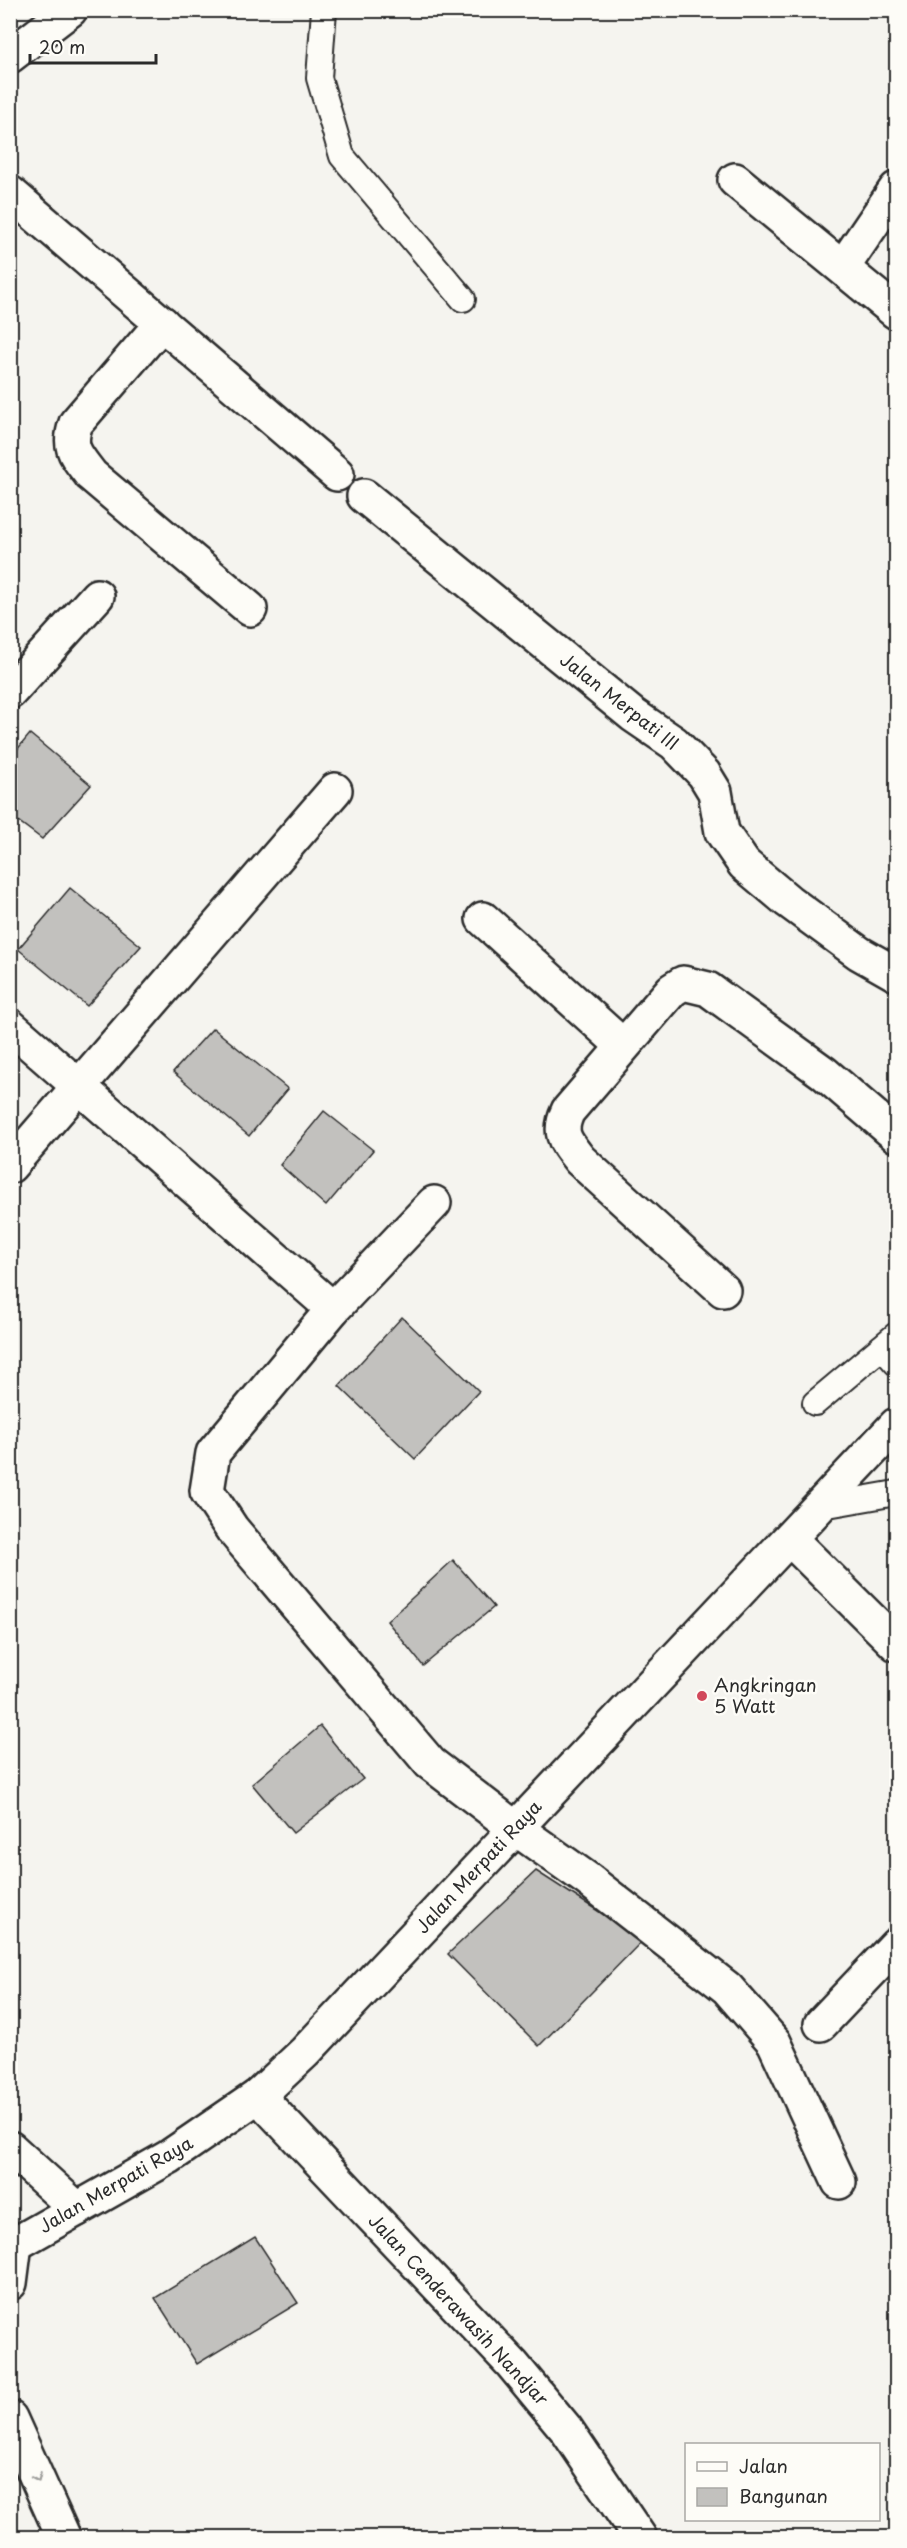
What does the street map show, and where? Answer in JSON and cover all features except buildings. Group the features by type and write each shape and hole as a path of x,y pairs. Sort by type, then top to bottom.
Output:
{"street":[{"path":"10,56 70,10"},
{"path":"735,180 897,312"},
{"path":"843,267 897,189"},
{"path":"10,193 337,474"},
{"path":"162,322 76,423 70,439 75,453 90,475 250,609"},
{"name":"Jalan Merpati III","path":"364,496 633,715 674,743 704,774 715,792 722,832 744,864 788,901 859,953 897,974"},
{"path":"10,692 97,596"},
{"path":"10,1166 335,790"},
{"path":"483,919 623,1046"},
{"path":"723,1290 580,1160 565,1141 562,1123 568,1111 672,990 683,983 708,989 824,1073 897,1135"},
{"path":"10,1026 333,1309"},
{"path":"434,1203 333,1309 213,1453 207,1491 232,1529 430,1763 587,1879 727,1988 774,2042 840,2182"},
{"name":"Jalan Merpati Raya","path":"13,2245 169,2157 258,2096 304,2052 897,1425"},
{"path":"790,1539 897,1644"},
{"path":"821,2024 897,1945"},
{"name":"Jalan Cenderawasih Nandjar","path":"258,2096 512,2364 566,2429 640,2538"},
{"path":"10,2148 77,2209"},
{"path":"10,2283 13,2245"},
{"path":"10,2418 64,2538"}],"lane":[{"path":"324,10 319,78 342,156 463,299"},
{"path":"815,1403 892,1349"},
{"path":"822,1506 897,1493"}],"place":[{"name":"Angkringan 5 Watt","path":"702,1696"}]}
